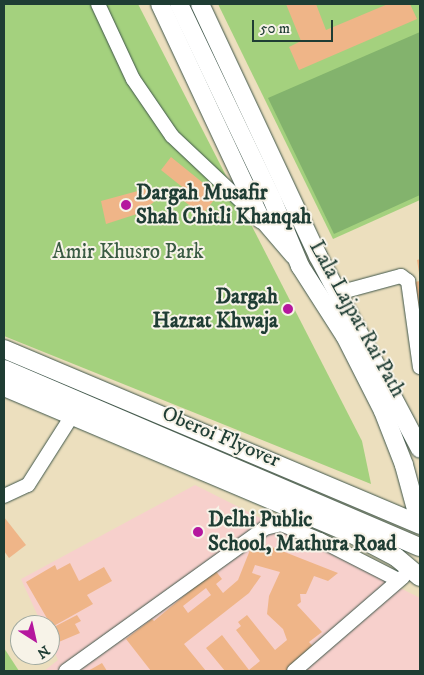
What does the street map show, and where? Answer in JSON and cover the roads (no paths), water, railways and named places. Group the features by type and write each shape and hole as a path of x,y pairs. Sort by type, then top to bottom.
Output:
{"main road":[{"path":"160,4 261,220"},
{"name":"Lala Lajpat Rai Path","path":"179,4 272,199 300,266 346,336 383,411 404,465 420,524"},
{"name":"Lala Lajpat Rai Path","path":"200,4 289,189 318,256 420,449"},
{"path":"210,4 298,196 318,256"},
{"name":"Oberoi Flyover","path":"4,349 420,524"},
{"name":"Oberoi Flyover","path":"4,369 420,547"},
{"path":"4,387 352,534 417,573"}],"street":[{"path":"98,4 133,79 172,136 261,220 300,266"},
{"path":"338,293 401,276 408,280 420,368"},
{"path":"4,496 28,485 72,416"},
{"path":"66,671 265,528 281,524 320,540 398,580"},
{"path":"294,671 398,580 417,573"}],"place":[{"name":"Dargah Musafir Shah Chitli Khanqah","path":"126,205"},
{"name":"Dargah Hazrat Khwaja","path":"288,309"},
{"name":"Delhi Public School, Mathura Road","path":"198,532"}],"park label":[{"name":"Amir Khusro Park","path":"128,252"}]}
